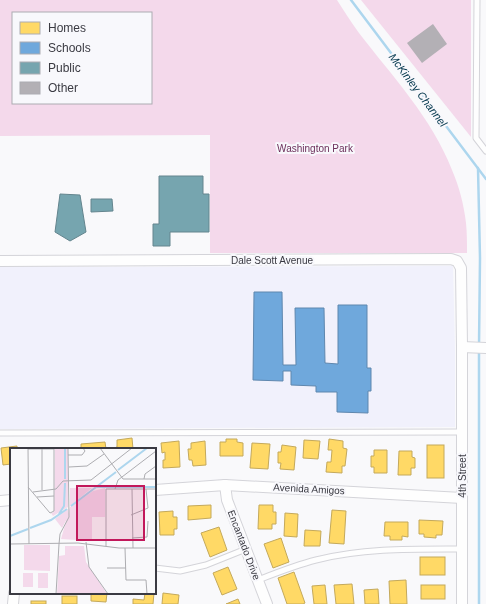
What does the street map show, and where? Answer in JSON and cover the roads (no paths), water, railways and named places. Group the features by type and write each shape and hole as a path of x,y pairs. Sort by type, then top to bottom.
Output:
{"street":[{"name":"Dale Scott Avenue","path":"0,261 450,259 457,261 461,268 462,347"},
{"path":"462,347 486,348"},
{"name":"4th Street","path":"462,347 462,604"},
{"name":"Avenida Amigos","path":"156,490 225,484 462,498"},
{"name":"Encantado Drive","path":"225,484 227,500 267,604"},
{"path":"0,501 10,500"},
{"path":"13,604 14,594"}],"lane":[{"path":"477,0 476,138 486,151"},
{"path":"0,433 462,432"},
{"path":"156,568 180,570 206,565 246,549"},
{"path":"258,580 315,560 356,553 403,549 462,549"}],"waterway":[{"name":"McKinley Channel","path":"351,0 486,179"},
{"path":"478,168 480,258 479,346"},
{"path":"479,351 479,604"}],"park label":[{"name":"Washington Park","path":"315,148"}]}
